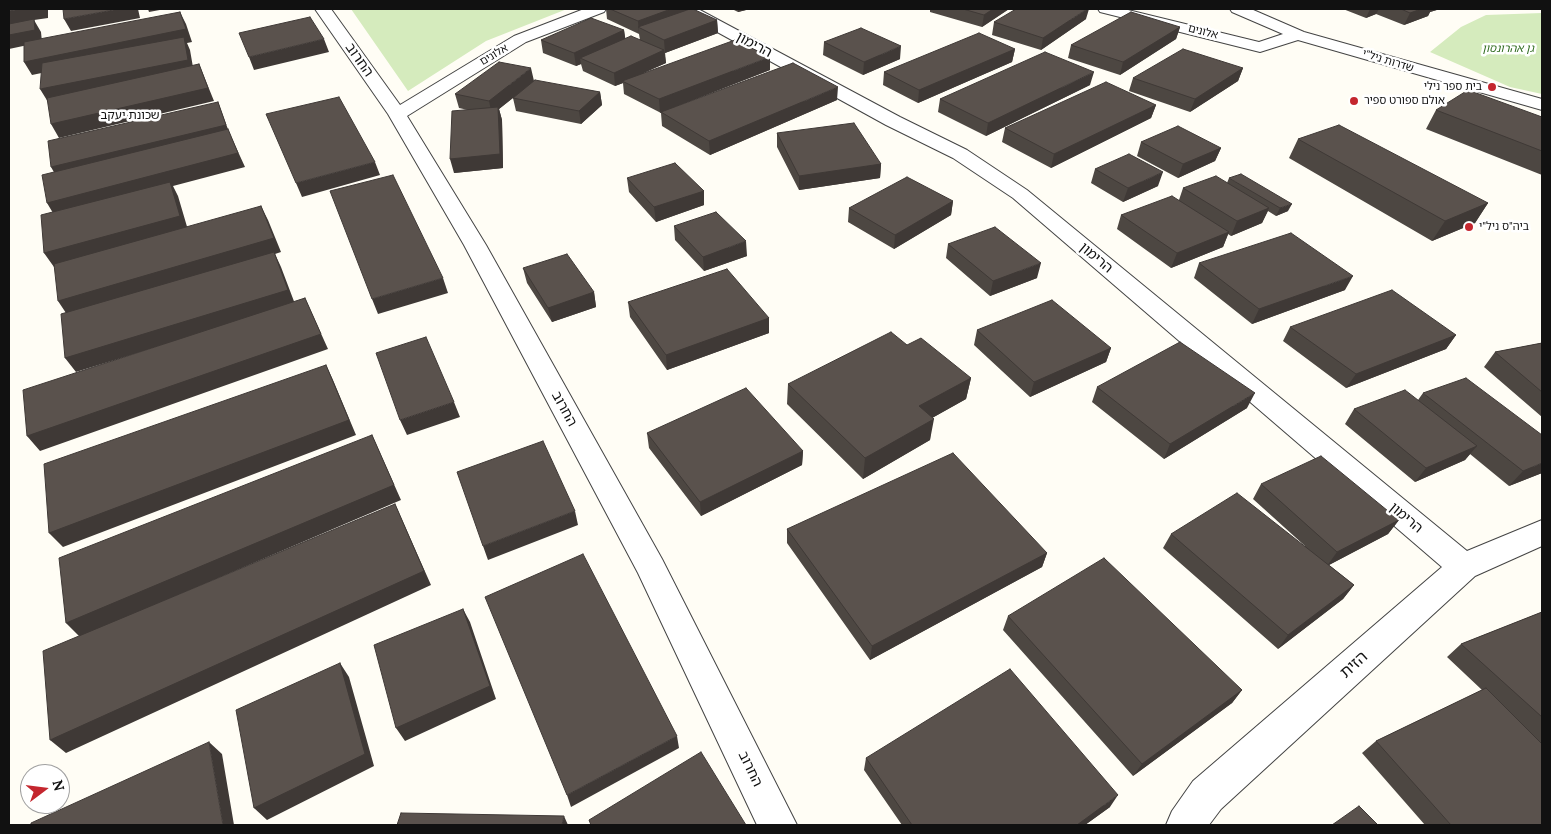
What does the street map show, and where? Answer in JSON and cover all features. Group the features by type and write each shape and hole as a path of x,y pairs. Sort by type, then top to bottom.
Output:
{"street":[{"name":"החרוב","path":"323,9 397,114 475,245 651,568 777,825"},
{"name":"אלונים","path":"397,114 520,39 598,9"},
{"name":"הרימון","path":"687,9 893,121 960,154 1020,194 1464,567"},
{"name":"אלונים","path":"1106,9 1260,47 1298,35"},
{"name":"שדרות ניל\"י","path":"1238,9 1298,35 1542,105"},
{"name":"הזית","path":"1186,825 1207,796 1464,567 1542,532"}],"green space":[{"path":"351,9 567,9 486,41 408,91"},
{"name":"גן אהרונסון","path":"1542,13 1542,94 1510,87 1430,52 1461,27 1486,15"}],"building":[{"path":"63,9 119,9 64,19"},
{"path":"610,9 671,9 638,21"},
{"path":"690,9 717,20 664,40 638,27"},
{"path":"963,9 993,9 984,15"},
{"path":"1016,9 1087,9 1043,38 994,22"},
{"path":"1401,9 1421,9 1410,13"},
{"path":"180,12 186,29 24,62 24,42"},
{"path":"1131,12 1180,27 1123,62 1071,45"},
{"path":"310,17 324,39 249,57 239,33"},
{"path":"591,18 624,30 574,53 541,40"},
{"path":"34,19 35,30 9,35 9,24"},
{"path":"861,28 901,46 864,62 824,42"},
{"path":"979,33 1015,49 919,90 884,72"},
{"path":"631,36 664,50 614,73 580,58"},
{"path":"184,37 188,60 40,89 42,63"},
{"path":"735,40 770,57 659,99 622,81"},
{"path":"1183,49 1243,68 1195,99 1133,78"},
{"path":"1045,52 1094,72 988,123 940,99"},
{"path":"499,62 531,68 489,101 455,94"},
{"path":"793,63 838,87 709,141 661,112"},
{"path":"199,64 208,88 51,124 47,98"},
{"path":"535,80 600,92 579,111 513,98"},
{"path":"1106,82 1156,105 1054,154 1005,128"},
{"path":"1468,90 1542,117 1542,151 1436,110"},
{"path":"339,97 375,162 296,183 266,114"},
{"path":"218,102 226,125 51,167 48,141"},
{"path":"498,107 500,154 450,159 452,111"},
{"path":"854,123 881,164 799,176 777,133"},
{"path":"1339,125 1488,203 1445,221 1298,139"},
{"path":"1178,126 1221,148 1183,164 1141,142"},
{"path":"228,129 238,153 47,203 42,175"},
{"path":"1129,154 1163,172 1128,188 1095,169"},
{"path":"675,163 704,191 654,207 627,178"},
{"path":"1241,174 1292,204 1280,208 1229,178"},
{"path":"393,175 443,278 372,299 330,191"},
{"path":"1216,176 1269,208 1237,221 1183,188"},
{"path":"907,177 953,201 895,235 849,208"},
{"path":"170,182 180,216 44,253 41,215"},
{"path":"1172,196 1229,232 1177,253 1121,215"},
{"path":"261,206 274,238 58,301 54,264"},
{"path":"716,212 746,241 703,257 674,226"},
{"path":"995,227 1041,263 993,281 948,244"},
{"path":"1291,233 1353,276 1259,309 1199,263"},
{"path":"274,252 288,290 65,358 61,314"},
{"path":"567,254 594,292 548,308 523,268"},
{"path":"727,269 769,318 666,355 628,302"},
{"path":"1392,290 1456,335 1356,374 1290,327"},
{"path":"305,298 321,334 27,436 23,390"},
{"path":"1052,300 1111,348 1034,382 977,330"},
{"path":"891,332 907,345 921,338 971,378 919,406 934,419 865,458 788,384"},
{"path":"426,337 454,402 400,420 376,353"},
{"path":"1180,342 1255,393 1170,444 1097,387"},
{"path":"1542,343 1542,392 1495,352"},
{"path":"326,365 349,420 49,533 44,464"},
{"path":"1466,378 1542,435 1542,463 1523,471 1423,393"},
{"path":"746,388 803,451 700,502 647,433"},
{"path":"1405,390 1477,446 1426,468 1354,409"},
{"path":"372,435 394,485 66,623 59,558"},
{"path":"543,441 575,511 483,546 457,472"},
{"path":"953,453 1047,553 872,646 787,529"},
{"path":"1321,456 1399,520 1337,552 1261,484"},
{"path":"1237,493 1354,585 1288,635 1171,534"},
{"path":"395,504 424,571 50,740 43,651"},
{"path":"583,554 677,736 567,795 485,597"},
{"path":"1104,558 1242,690 1142,764 1008,616"},
{"path":"463,609 490,686 396,728 374,645"},
{"path":"1542,612 1542,717 1461,644"},
{"path":"340,663 365,754 254,808 236,710"},
{"path":"1010,669 1118,795 1077,825 912,825 866,758"},
{"path":"1486,688 1542,744 1542,825 1451,825 1376,741"},
{"path":"209,742 223,825 31,825 31,823 51,814 70,814 70,805"},
{"path":"701,752 746,825 591,825 589,820"},
{"path":"1359,806 1378,825 1332,825"},
{"path":"401,813 564,816 562,825 397,825"}],"place":[{"name":"בית ספר נילי","path":"1492,87"},
{"name":"אולם ספורט ספיר","path":"1354,101"},
{"name":"ביה\"ס ניל\"י","path":"1469,227"}],"district":[{"name":"שכונת יעקב","path":"130,116"}]}
